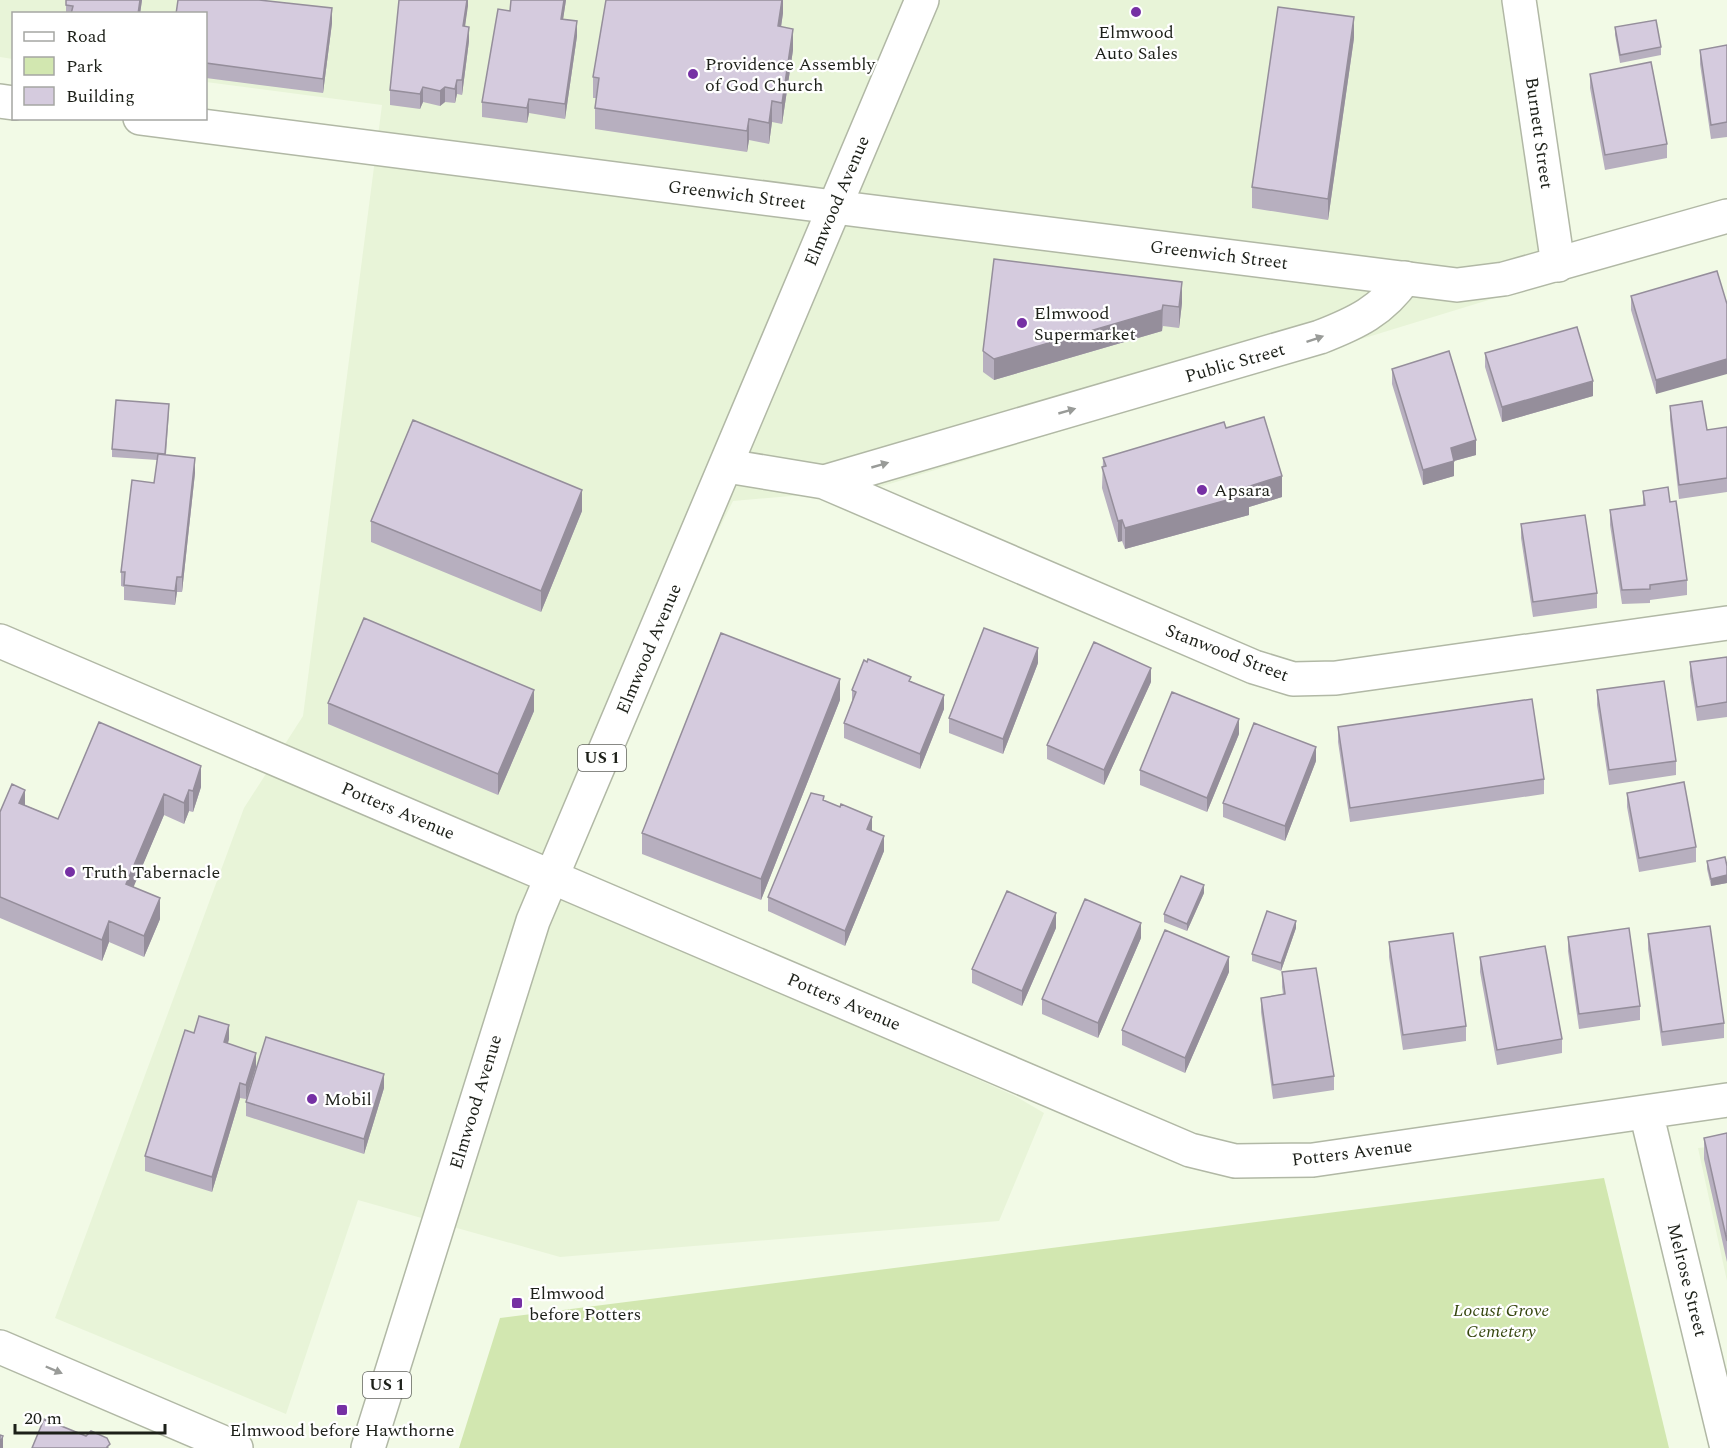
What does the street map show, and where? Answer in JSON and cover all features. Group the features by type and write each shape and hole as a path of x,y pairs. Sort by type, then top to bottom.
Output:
{"street":[{"name":"Elmwood Avenue","path":"368,1448 524,949 551,877 727,466 922,0"},
{"name":"Burnett Street","path":"1519,0 1558,265"},
{"name":"Greenwich Street","path":"156,120 1405,278"},
{"path":"1405,278 1457,285 1474,284 1558,265 1727,216"},
{"name":"Public Street","path":"727,466 824,482 1320,337 1372,312 1391,298 1405,278"},
{"name":"Stanwood Street","path":"824,482 1254,667 1293,679 1336,678 1727,623"},
{"name":"Potters Avenue","path":"0,641 1190,1150 1235,1161 1313,1160 1727,1100"},
{"name":"Melrose Street","path":"1646,1112 1727,1448"},
{"path":"0,1347 236,1448"}],"shaded area":[{"path":"0,0 1529,0 1573,274 873,489 733,501 564,887 574,899 1015,1096 1044,1113 999,1221 560,1257 358,1200 286,1414 55,1318 244,808 303,716 382,105 207,82 207,12 12,12 12,59 0,57"},
{"path":"1727,1145 1727,1281 1698,1148"}],"green space":[{"name":"Locust Grove Cemetery","path":"1604,1178 1669,1448 459,1448 500,1318"}],"building":[{"path":"66,0 140,0 138,12 72,12 73,6 66,5"},
{"path":"178,0 259,0 332,8 323,79 207,63 207,12 176,12"},
{"path":"399,0 467,0 463,26 469,27 462,80 457,80 455,89 445,87 440,91 423,87 420,94 390,90"},
{"path":"511,0 564,0 561,19 577,21 565,104 529,99 527,108 482,102 498,9 510,11"},
{"name":"Providence Assembly of God Church","path":"606,0 782,0 778,26 793,29 782,103 772,101 769,123 749,119 747,131 595,108 599,78 593,77"},
{"path":"1278,7 1354,17 1328,199 1252,187"},
{"path":"1656,20 1661,47 1620,55 1615,27"},
{"path":"1727,45 1727,122 1711,125 1700,50"},
{"path":"1651,62 1667,144 1605,155 1590,74"},
{"path":"994,259 1182,282 1179,307 1163,305 1162,310 994,359 983,351"},
{"path":"1717,271 1727,304 1727,359 1656,380 1631,296"},
{"path":"1577,327 1593,381 1502,407 1485,353"},
{"path":"1449,351 1476,440 1451,448 1454,461 1423,470 1392,369"},
{"path":"116,400 169,404 165,454 112,449"},
{"path":"1702,401 1707,430 1727,427 1727,478 1679,485 1670,406"},
{"path":"1264,417 1282,476 1247,487 1249,494 1125,528 1122,520 1118,521 1102,467 1106,466 1103,458 1224,422 1226,428"},
{"path":"413,420 582,490 541,591 371,521"},
{"path":"158,454 195,458 182,577 177,577 175,591 124,585 125,572 121,572 132,480 154,483"},
{"path":"1668,487 1670,502 1676,501 1687,580 1650,585 1650,589 1622,590 1610,510 1645,505 1643,491"},
{"path":"1585,515 1597,593 1533,602 1521,524"},
{"path":"364,618 534,690 498,774 328,703"},
{"path":"984,628 1038,648 1003,739 949,718"},
{"path":"721,633 840,679 761,879 642,833"},
{"path":"1094,642 1151,668 1104,770 1047,745"},
{"path":"1727,657 1727,702 1697,707 1690,662"},
{"path":"868,659 911,677 909,681 944,695 920,754 844,723 856,692 852,690 864,660 867,662"},
{"path":"1664,681 1676,761 1609,770 1597,690"},
{"path":"1172,692 1239,719 1207,798 1140,770"},
{"path":"1532,699 1544,779 1350,808 1338,727"},
{"name":"Truth Tabernacle","path":"99,722 201,766 193,791 189,790 184,803 164,794 126,884 160,898 144,936 109,921 102,940 0,897 0,812 12,784 25,790 19,803 58,819"},
{"path":"1254,723 1316,747 1285,826 1223,803"},
{"path":"1684,782 1696,847 1639,858 1627,793"},
{"path":"811,793 824,796 823,800 840,807 841,804 872,817 867,829 884,836 845,931 768,897"},
{"path":"1725,857 1727,875 1711,879 1707,861"},
{"path":"1181,876 1204,885 1187,924 1164,914"},
{"path":"1007,891 1056,913 1022,991 972,969"},
{"path":"1085,899 1141,923 1098,1023 1042,999"},
{"path":"1267,911 1296,921 1281,963 1252,954"},
{"path":"1710,926 1724,1023 1662,1032 1648,934"},
{"path":"1629,928 1640,1006 1579,1014 1568,937"},
{"path":"1165,930 1229,957 1185,1058 1122,1030"},
{"path":"1453,933 1466,1026 1403,1035 1389,942"},
{"path":"1545,946 1562,1039 1497,1050 1480,957"},
{"path":"1316,968 1334,1076 1273,1085 1261,998 1285,994 1282,972"},
{"path":"199,1016 229,1025 224,1042 256,1053 246,1085 240,1083 212,1177 145,1156 185,1030 194,1033"},
{"path":"266,1037 384,1074 364,1139 246,1102"},
{"path":"1727,1133 1727,1241 1704,1138"},
{"path":"44,1419 86,1436 91,1431 107,1438 110,1444 108,1448 32,1448"}],"place":[{"name":"Elmwood Auto Sales","path":"1136,12"},
{"name":"Providence Assembly of God Church","path":"693,74"},
{"name":"Elmwood Supermarket","path":"1022,323"},
{"name":"Apsara","path":"1202,490"},
{"name":"Truth Tabernacle","path":"70,872"},
{"name":"Mobil","path":"312,1099"},
{"name":"Elmwood before Potters","path":"517,1303"},
{"name":"Elmwood before Hawthorne","path":"342,1410"}]}
